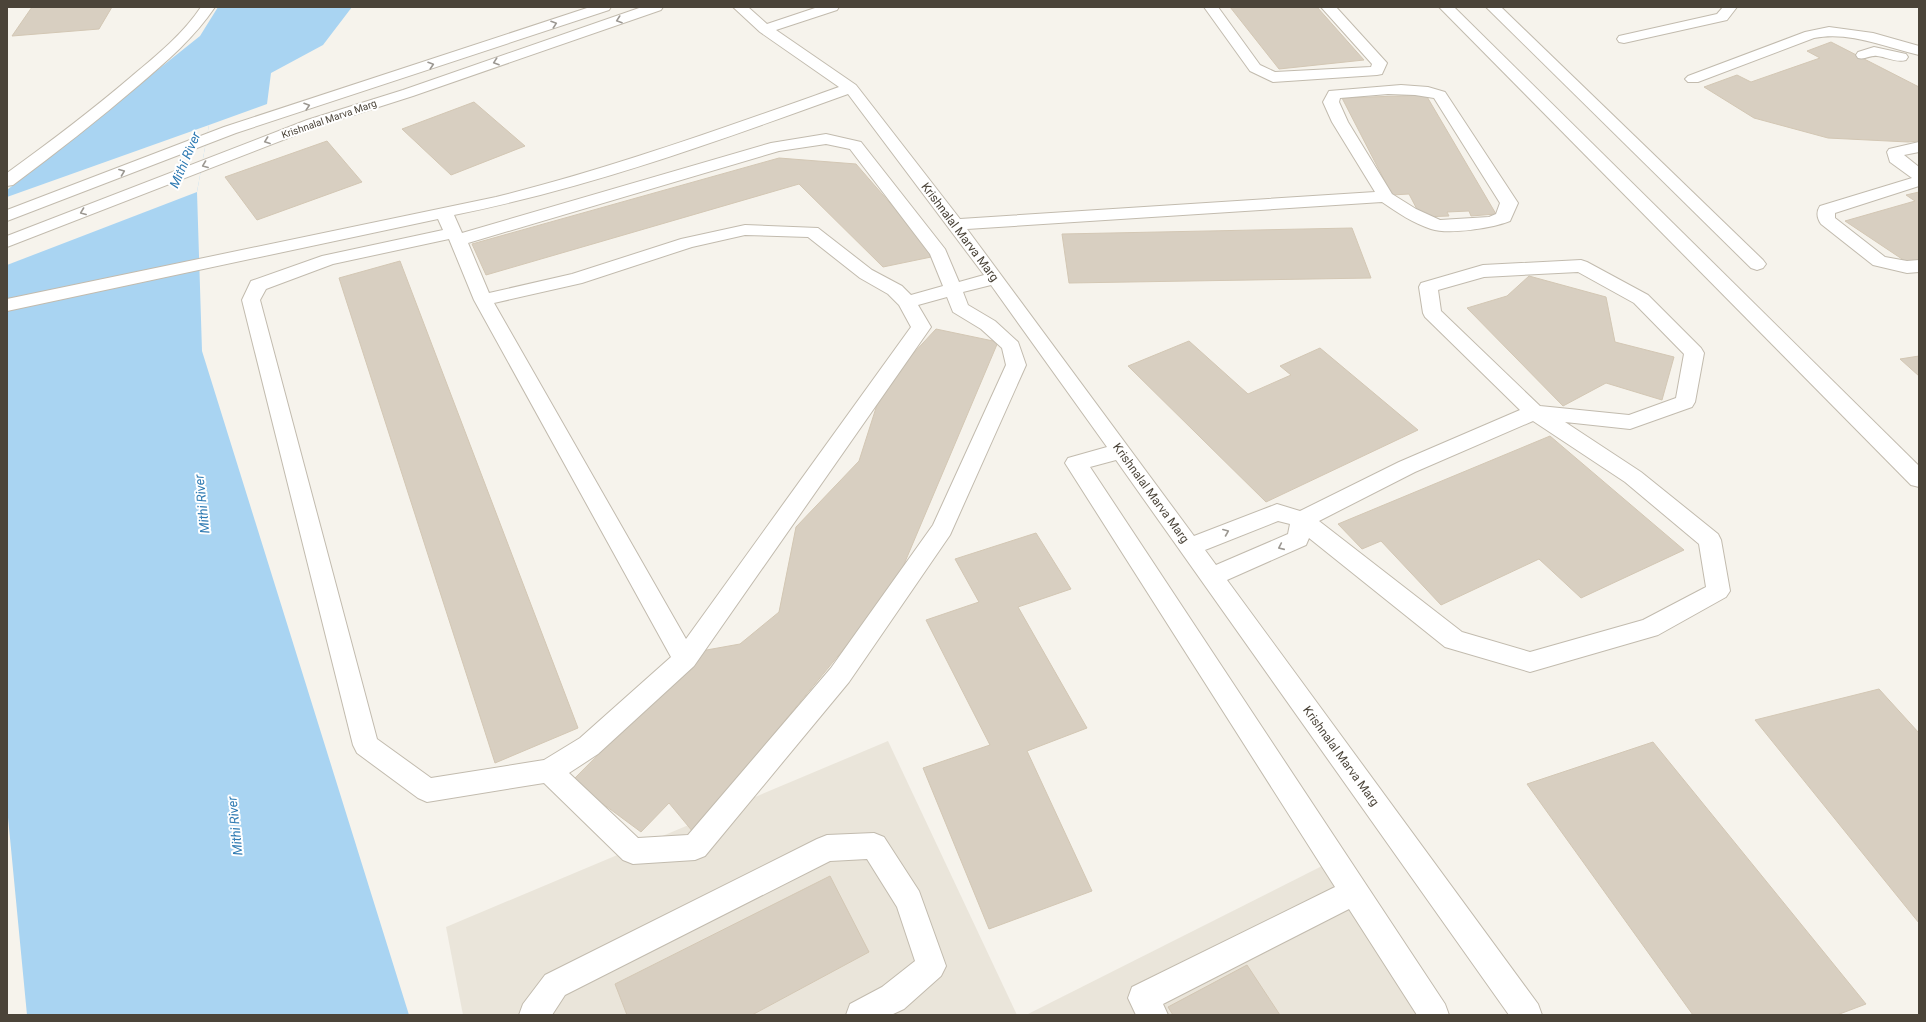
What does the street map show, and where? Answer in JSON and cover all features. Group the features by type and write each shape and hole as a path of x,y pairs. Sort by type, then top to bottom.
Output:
{"street":[{"path":"7,181 66,138 122,92 172,48 203,15 208,7"},
{"path":"7,216 230,130 604,7"},
{"name":"Krishnalal Marva Marg","path":"7,242 313,123 408,93 656,7"},
{"name":"Krishnalal Marva Marg","path":"740,7 765,29 852,88 995,278 1121,451 1527,1015"},
{"path":"765,29 832,7"},
{"path":"1211,7 1255,68 1273,77 1377,71 1380,63 1328,7"},
{"path":"1446,7 1919,479"},
{"path":"1493,7 1757,264"},
{"path":"1624,39 1722,17 1730,7"},
{"path":"1693,79 1810,35 1829,31 1873,37 1919,51"},
{"path":"1863,55 1874,51 1919,63"},
{"path":"7,305 496,202 659,156 852,88"},
{"path":"955,226 1318,200 1386,197 1410,213 1437,224 1469,224 1492,222 1504,216 1509,204 1440,95 1431,92 1409,89 1334,94 1331,102 1340,122 1386,197"},
{"path":"483,300 576,279 687,243 745,230 812,232 866,274 895,290 907,302 921,327 686,659 589,746 549,771 427,790 366,745 251,300 258,285 328,260 455,236 777,146 826,139 855,145 939,253 960,308 988,325 1011,346 1016,365 942,529 840,675 695,847 633,851 549,771"},
{"path":"1919,147 1895,152 1896,159 1919,175"},
{"path":"1919,181 1826,210 1827,220 1878,261 1907,267 1919,266"},
{"path":"444,212 448,226 455,236 483,300 686,659"},
{"path":"1190,546 1277,512 1302,520 1454,640 1530,662 1650,628 1718,592 1710,540 1633,477 1534,412 1432,313 1428,287 1483,272 1581,266 1641,300 1694,353 1685,402 1630,422 1534,412 1407,467 1302,520"},
{"path":"907,302 995,278"},
{"path":"1121,451 1076,463 1434,1015"},
{"path":"1212,577 1298,539 1302,520"},
{"path":"534,1015 555,985 827,848 874,846 909,901 931,966 893,998 861,1015"},
{"path":"1153,1015 1143,998 1354,892"}],"shaded area":[{"path":"888,741 1017,1015 463,1015 446,927"},
{"path":"1322,866 1446,1015 1026,1015"}],"water":[{"name":"Mithi River","path":"218,7 352,7 323,45 271,73 267,104 209,125 197,192 202,351 409,1015 27,1015 7,807 7,190 200,36"}],"pier":[{"path":"209,125 197,192 7,265 7,197"}],"building":[{"path":"32,7 112,7 99,29 12,36"},
{"path":"1230,7 1317,7 1364,60 1279,69"},
{"path":"1831,42 1919,87 1919,141 1908,142 1828,138 1754,118 1704,87 1737,75 1751,82 1820,58 1807,51"},
{"path":"1426,95 1496,214 1471,216 1469,211 1447,212 1449,216 1421,217 1409,194 1392,195 1342,98"},
{"path":"474,102 525,146 451,175 402,129"},
{"path":"327,141 362,182 257,220 225,177"},
{"path":"779,158 856,164 936,256 883,267 799,184 486,275 472,244"},
{"path":"1919,192 1919,261 1905,261 1845,221 1915,201 1906,195"},
{"path":"1352,228 1371,278 1069,283 1062,234"},
{"path":"400,261 578,728 495,763 339,278"},
{"path":"1529,276 1606,297 1615,342 1674,357 1662,400 1606,383 1563,406 1467,308 1507,296"},
{"path":"936,329 998,342 894,588 693,832 669,803 641,832 572,781 701,651 740,644 779,612 796,527 859,461 883,386"},
{"path":"1189,341 1248,394 1291,375 1280,366 1320,348 1418,430 1266,502 1128,366"},
{"path":"1919,356 1919,376 1900,359"},
{"path":"1550,436 1684,550 1581,598 1539,559 1441,605 1381,541 1362,549 1338,524"},
{"path":"1036,533 1071,589 1018,607 1087,728 1027,751 1092,891 989,929 923,768 990,745 926,620 979,602 955,559"},
{"path":"1879,689 1919,733 1919,923 1755,720"},
{"path":"1653,742 1866,1004 1837,1015 1693,1015 1527,784"},
{"path":"830,876 869,952 752,1015 627,1015 615,984"},
{"path":"1247,965 1280,1015 1173,1015 1168,1007"}]}
